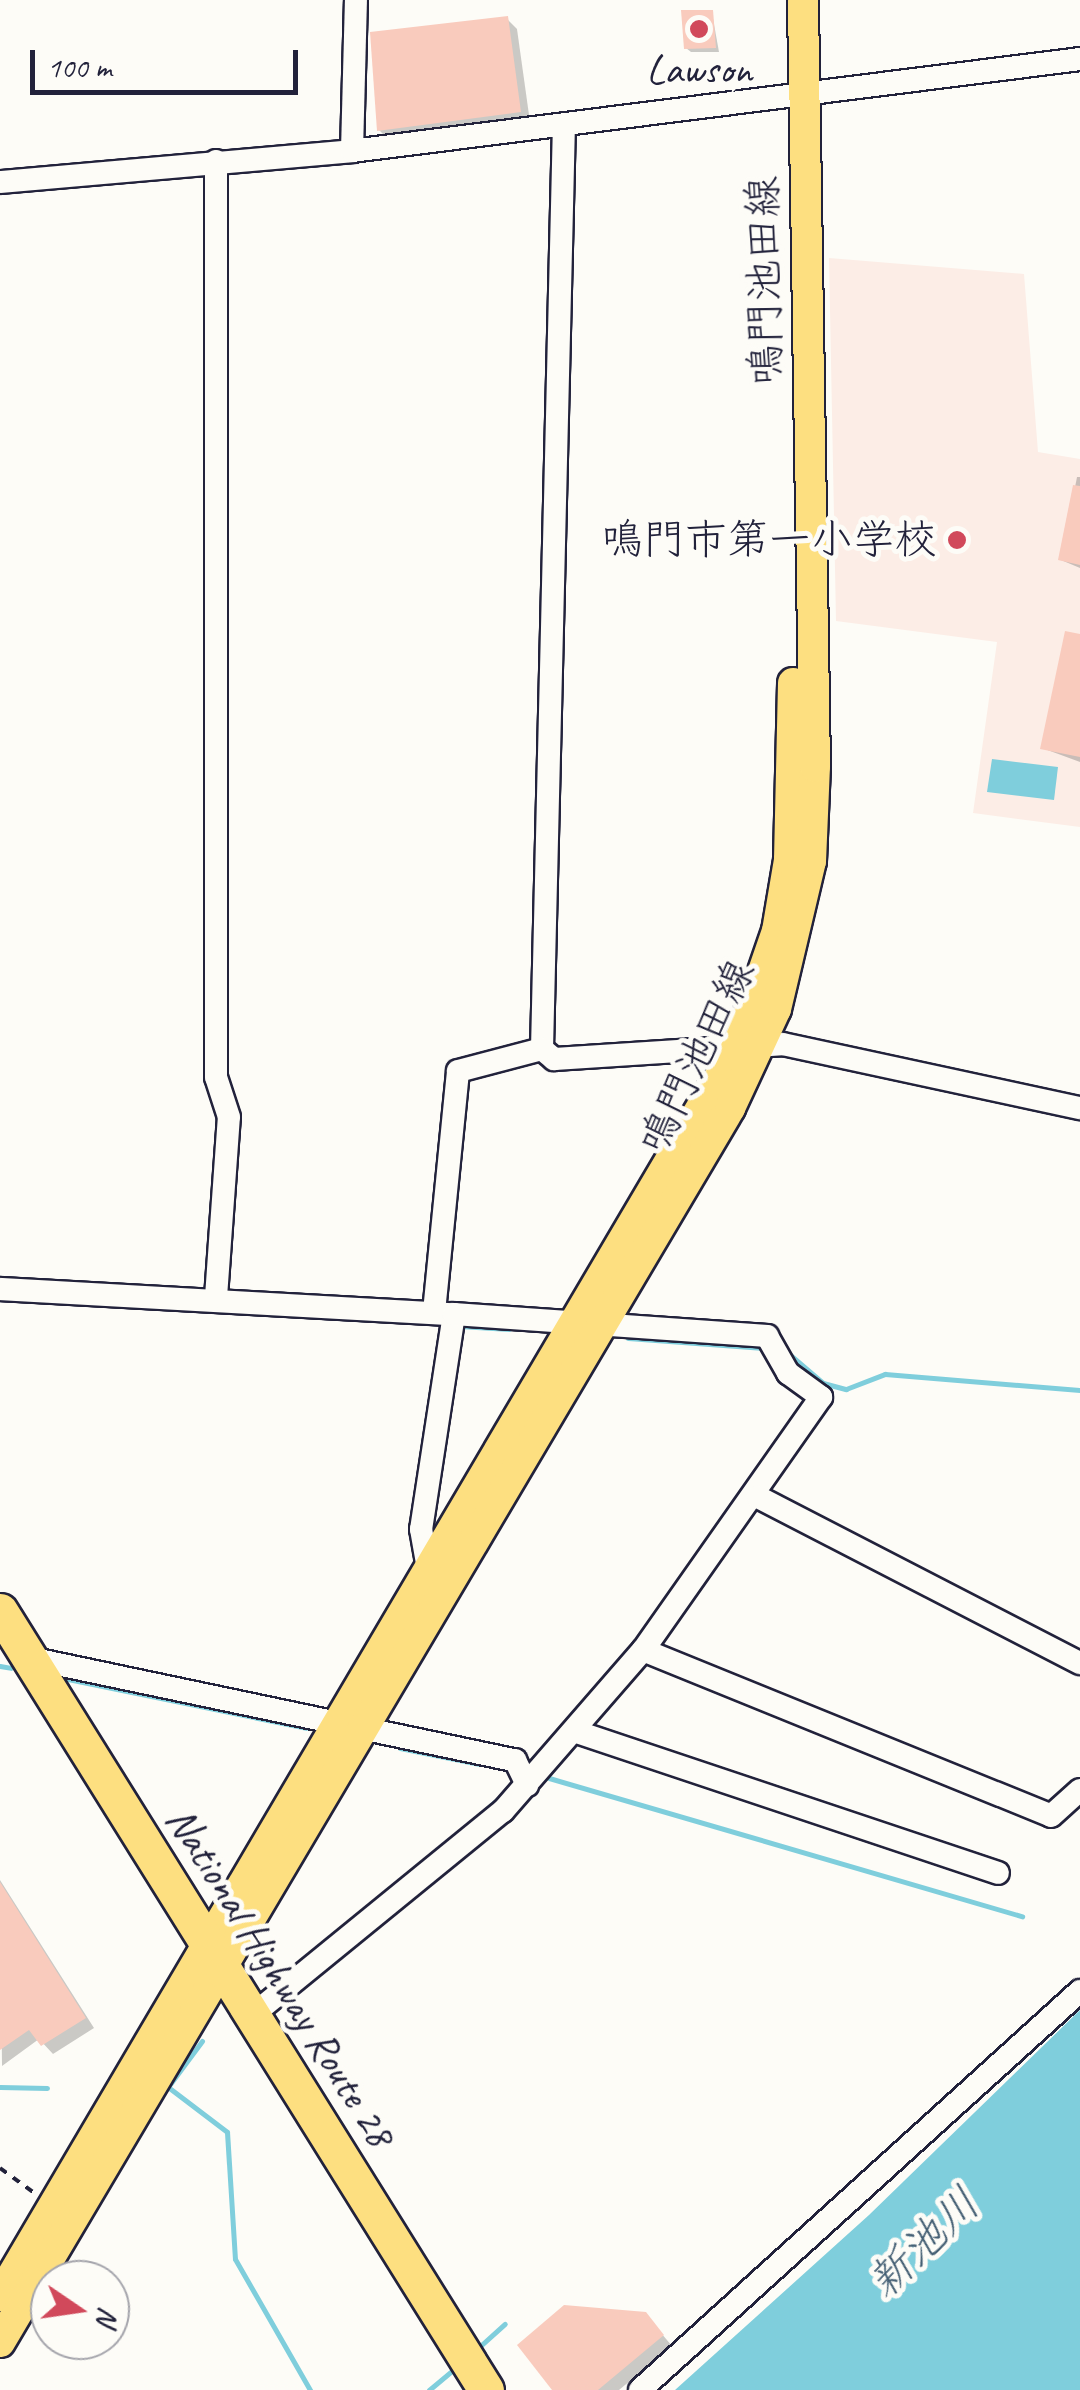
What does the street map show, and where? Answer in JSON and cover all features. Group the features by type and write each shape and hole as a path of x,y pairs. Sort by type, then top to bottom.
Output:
{"highway":[{"name":"National Highway Route 28","path":"0,1611 473,2369"}],"main road":[{"name":"鳴門池田線","path":"783,0 795,99"},
{"name":"鳴門池田線","path":"210,1953 587,1324 749,1045 776,931 794,764 795,99 803,0"},
{"name":"鳴門池田線","path":"346,1725 428,1566 587,1324"},
{"path":"0,2296 52,2205 210,1953"},
{"path":"0,2342 210,1953"}],"street":[{"path":"352,150 356,0"},
{"path":"0,182 352,150 795,99 1080,59"},
{"path":"564,124 542,1048 554,1059 749,1045 1080,1108"},
{"path":"216,160 216,1077 229,1117 216,1297"},
{"path":"428,1566 421,1530 450,1322 458,1071 542,1048"},
{"path":"0,1288 216,1297 450,1322 587,1324 767,1336 788,1373 821,1398 758,1497 643,1650 527,1785 250,2017"},
{"path":"758,1497 1080,1663"},
{"path":"643,1650 1051,1816 1080,1790"},
{"path":"29,1658 515,1760 527,1785"},
{"path":"574,1731 998,1872"},
{"path":"640,2390 1080,1992"}],"path":[{"path":"0,2168 52,2205"}],"shaded area":[{"name":"鳴門市第一小学校","path":"829,258 1024,274 1038,452 1080,459 1080,827 973,813 997,642 836,621"}],"water":[{"path":"992,759 1058,767 1054,800 987,792"},
{"name":"新池川","path":"1080,2010 1080,2390 675,2390 869,2215"}],"building":[{"name":"Lawson","path":"681,10 713,10 716,48 684,49"},
{"path":"508,16 521,112 377,131 370,32"},
{"path":"1073,485 1080,486 1080,565 1058,560"},
{"path":"1065,631 1080,634 1080,757 1040,749"},
{"path":"0,1882 86,2018 41,2046 29,2030 0,2050"},
{"path":"564,2305 646,2312 664,2335 598,2390 552,2390 517,2345"}],"waterway":[{"path":"460,1326 509,1329"},
{"path":"628,1338 765,1348"},
{"path":"789,1354 823,1383 846,1389 885,1374 1080,1390"},
{"path":"0,1666 11,1668"},
{"path":"63,1678 306,1728"},
{"path":"400,1748 479,1764"},
{"path":"549,1778 1022,1916"},
{"path":"481,1814 503,1795"},
{"path":"202,2041 168,2087 227,2132 235,2259 310,2390"},
{"path":"0,2087 47,2088"},
{"path":"478,2348 505,2324"},
{"path":"429,2390 458,2366"}],"place":[{"name":"Lawson","path":"699,29"},
{"name":"鳴門市第一小学校","path":"957,540"}]}
